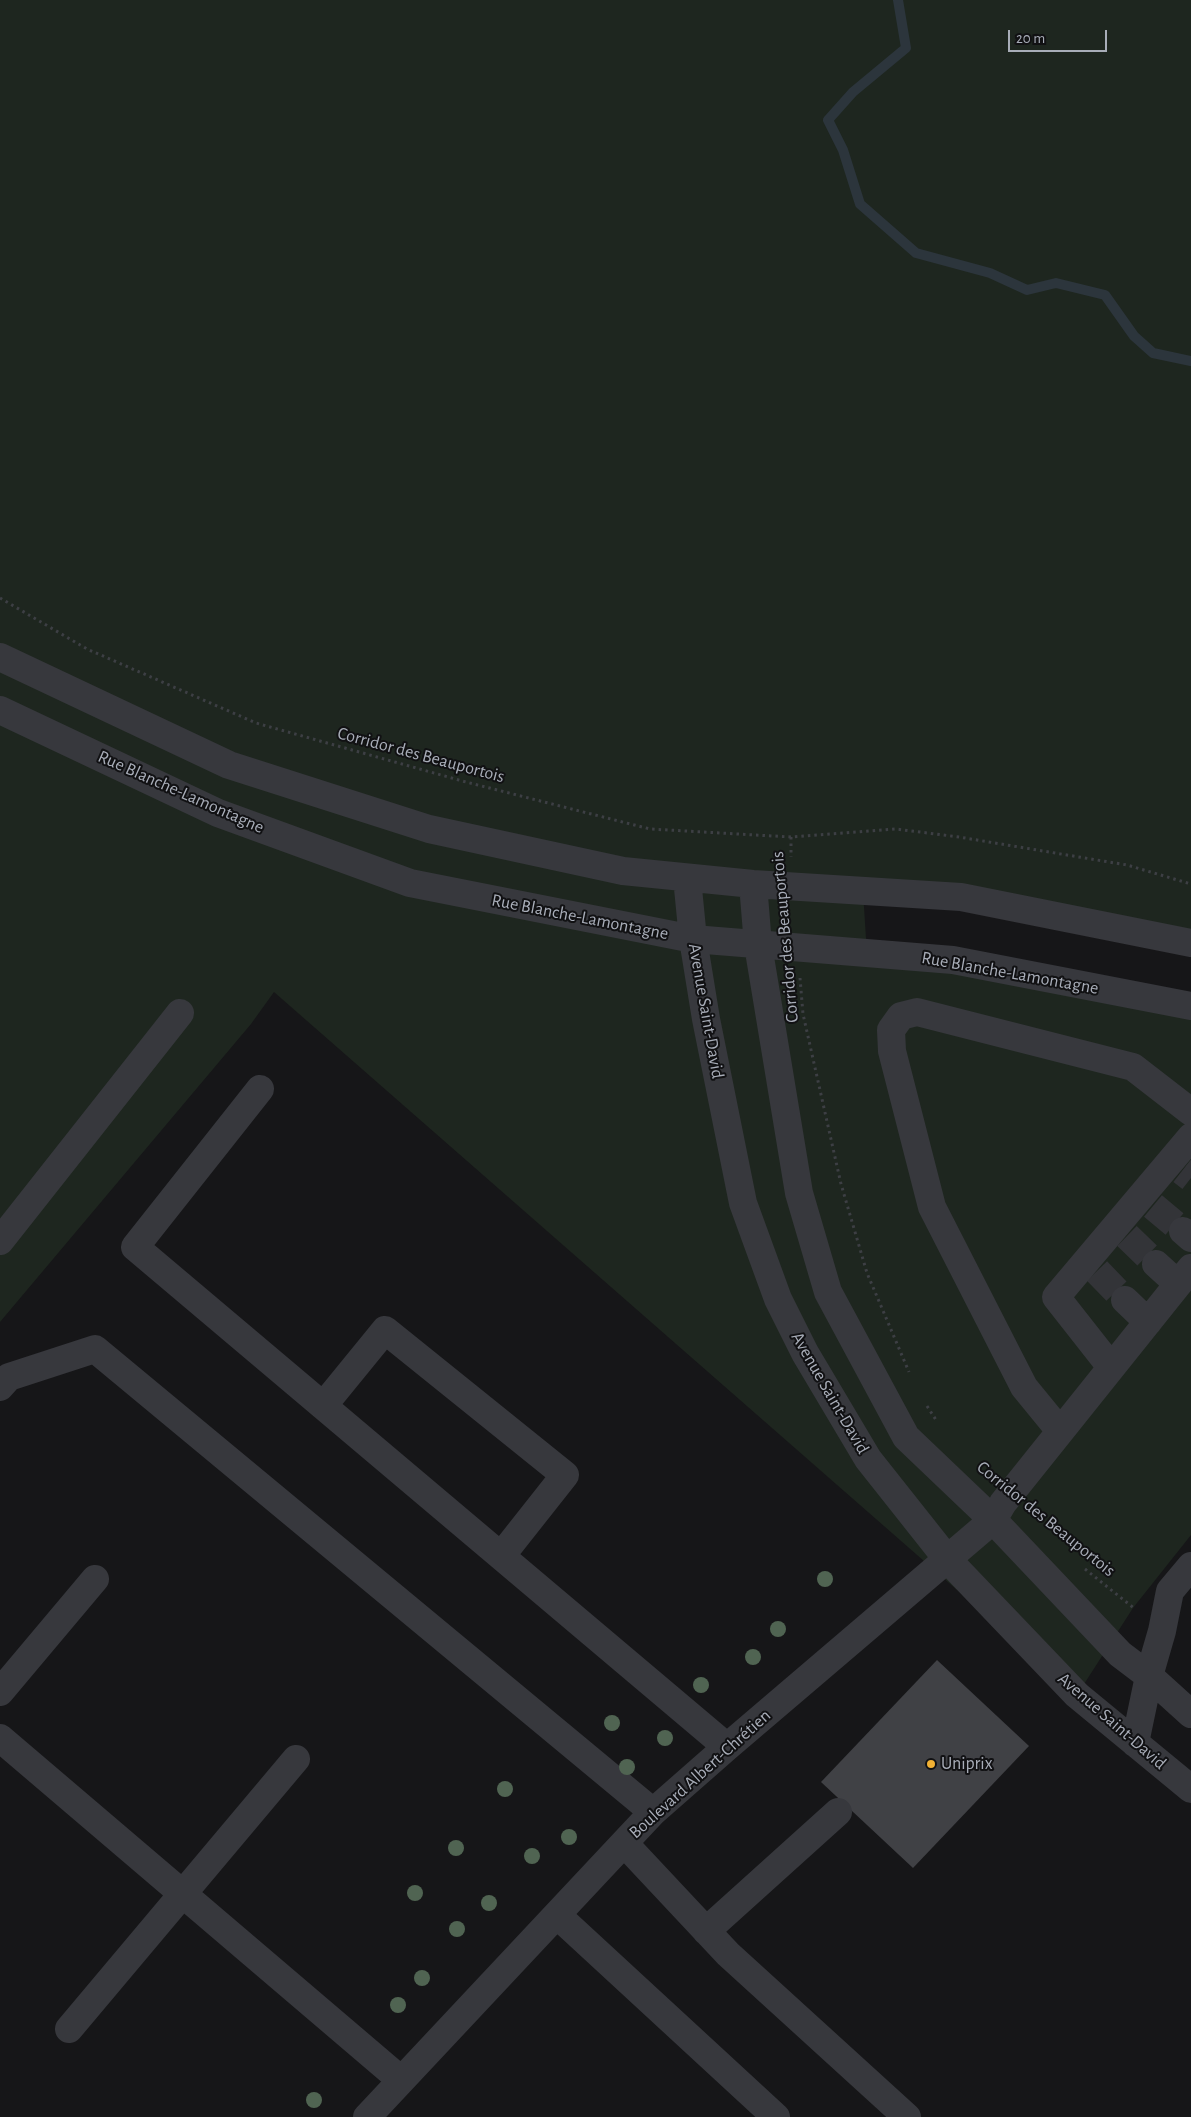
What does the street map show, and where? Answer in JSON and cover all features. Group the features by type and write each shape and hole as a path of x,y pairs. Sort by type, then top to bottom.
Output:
{"street":[{"path":"0,657 229,765 429,829 623,871 753,884 961,897 1191,942"},
{"name":"Rue Blanche-Lamontagne","path":"0,710 218,813 410,883 693,939 953,960 1191,1006"},
{"name":"Avenue Saint-David","path":"687,878 693,939 706,1019 743,1203 778,1299 805,1353 868,1459 948,1560 1077,1695 1191,1789"},
{"path":"753,884 758,945 798,1193 828,1292 906,1437 992,1520 1120,1654 1149,1676 1191,1714"},
{"path":"1060,1431 1024,1387 932,1207 892,1051 891,1030 901,1016 918,1012 1133,1068 1191,1112"},
{"path":"0,1241 180,1013"},
{"path":"260,1090 135,1246 727,1747"},
{"path":"1111,1367 1056,1297 1092,1266 1177,1166 1191,1137"},
{"path":"1156,1264 1185,1276"},
{"name":"Boulevard Albert-Chrétien","path":"367,2117 653,1812 948,1560 992,1520 1003,1503 1185,1276"},
{"path":"1126,1300 1148,1322"},
{"path":"323,1406 385,1330 565,1475 501,1556"},
{"path":"0,1387 9,1376 95,1349 653,1812"},
{"path":"1134,1743 1170,1591 1191,1566"},
{"path":"0,1692 95,1579"},
{"path":"0,1738 401,2080"},
{"path":"69,2029 296,1758"},
{"path":"706,1931 838,1812"},
{"path":"624,1843 728,1954 907,2117"},
{"path":"557,1915 776,2117"}],"path":[{"name":"Corridor des Beauportois","path":"0,598 88,649 256,723 466,782 650,829 791,837 791,886"},
{"path":"791,837 896,829 959,837 1127,865 1191,884"},
{"name":"Corridor des Beauportois","path":"797,948 804,1014 841,1184 867,1273 913,1381"},
{"path":"922,1398 937,1423"},
{"name":"Corridor des Beauportois","path":"1079,1564 1133,1608"}],"shaded area":[{"path":"0,0 1191,0 1191,943 863,891 867,954 1191,1006 1191,1535 1133,1608 1077,1695 274,992 251,1024 0,1322"}],"building":[{"path":"937,1660 1029,1746 913,1868 821,1782"}],"waterway":[{"path":"898,0 906,48 853,92 828,120 843,150 860,204 916,253 990,273 1027,290 1056,283 1105,295 1134,336 1153,353 1191,361"}],"tunnel":[{"path":"1182,1171 1191,1178"},
{"path":"1153,1206 1183,1231"},
{"path":"1127,1236 1156,1264"},
{"path":"1097,1271 1125,1300"}],"place":[{"name":"Uniprix","path":"931,1764"}]}
